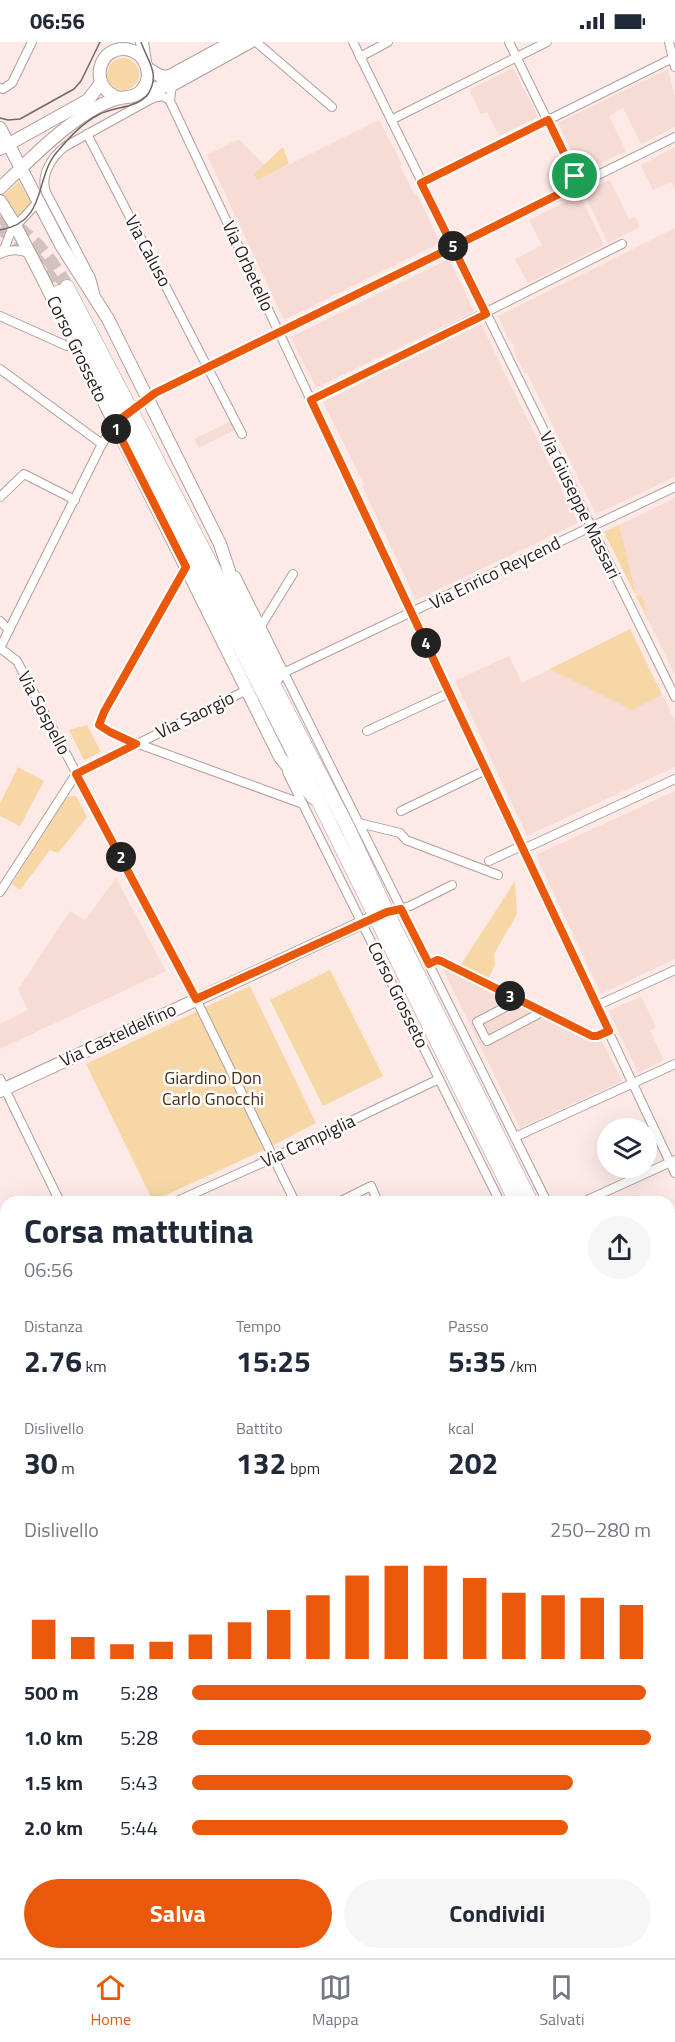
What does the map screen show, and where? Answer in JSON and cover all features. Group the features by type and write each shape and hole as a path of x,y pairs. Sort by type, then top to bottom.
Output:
{"main road":[{"path":"119,98 108,93 101,83 99,71 108,51 123,42"},
{"path":"141,91 147,79 142,42"},
{"path":"108,51 130,50 141,57 156,74 168,77 232,42"},
{"path":"0,188 81,116 119,98 131,97 141,91 172,85 250,42"},
{"path":"0,128 4,147 88,100 101,83"},
{"name":"Corso Grosseto","path":"4,147 21,169 68,257 95,297 147,397 220,544 237,595 336,798 352,823"},
{"name":"Corso Grosseto","path":"0,201 30,254 74,344 122,417 352,823 382,914 513,1196"},
{"path":"63,289 122,417"},
{"name":"Corso Grosseto","path":"122,417 123,442 280,757 326,816"},
{"name":"Corso Grosseto","path":"122,417 326,816 382,914 528,1196"},
{"name":"Via Casteldelfino","path":"2,1086 382,914"}],"street":[{"path":"4,87 32,42"},
{"path":"256,42 332,107"},
{"name":"Via Giuseppe Massari","path":"353,42 675,697"},
{"path":"360,57 388,42"},
{"path":"509,42 579,184"},
{"path":"391,120 548,42"},
{"path":"421,183 548,120 674,62 669,42"},
{"path":"87,134 153,98 162,96 170,100 172,85"},
{"name":"Via Orbetello","path":"170,100 596,1006 672,1161 675,1173"},
{"name":"Corso Grosseto","path":"87,134 60,150 48,168 44,187 91,278 95,297"},
{"name":"Via Caluso","path":"87,134 242,434"},
{"path":"0,648 102,444 122,417 147,397 675,137"},
{"path":"0,254 15,226 38,202"},
{"path":"311,400 622,244"},
{"path":"0,254 12,249 30,254"},
{"path":"0,316 67,346 74,344"},
{"path":"0,369 102,444"},
{"path":"102,444 123,442"},
{"path":"0,497 24,474 75,500"},
{"name":"Via Enrico Reycend","path":"283,674 675,487"},
{"name":"Corso Grosseto","path":"220,544 261,626 352,823 401,909 544,1196"},
{"path":"186,567 104,712 99,725 136,744 303,804"},
{"path":"261,626 293,574"},
{"path":"172,591 186,581 193,581"},
{"path":"0,621 9,630"},
{"name":"Via Sospello","path":"0,648 17,661 196,999 292,1196"},
{"name":"Via Saorgio","path":"76,774 247,690"},
{"path":"367,731 449,693"},
{"name":"Corso Grosseto","path":"280,757 497,1196"},
{"path":"401,811 486,770"},
{"path":"0,892 76,774"},
{"path":"489,861 540,841 675,779"},
{"path":"352,823 400,833 406,840 498,875"},
{"name":"Via Casteldelfino","path":"382,914 401,909 452,885"},
{"path":"429,964 440,960 593,1037 609,1031"},
{"path":"596,1006 675,970"},
{"path":"519,1000 477,1022 487,1041 542,1012"},
{"path":"515,1137 675,1064"},
{"name":"Via Campiglia","path":"188,1196 440,1079"},
{"path":"2,1086 57,1196"},
{"path":"596,1196 672,1161"},
{"path":"351,1196 371,1186 375,1196"}],"shaded area":[{"path":"513,68 538,117 499,136 487,112 481,114 469,90"},
{"path":"668,69 675,97 675,127 641,144 623,108 609,116 626,151 582,172 558,123"},
{"path":"379,120 402,164 400,166 414,195 417,194 440,243 284,320 207,155 239,139 264,165 254,175 258,180"},
{"path":"675,147 675,189 671,182 653,190 641,165"},
{"path":"610,180 629,219 635,217 640,227 608,243 584,193"},
{"path":"580,195 604,245 528,283 515,259 542,245 529,220"},
{"path":"675,228 675,477 596,514 498,316"},
{"path":"449,259 474,311 316,388 291,337"},
{"path":"481,324 578,523 416,600 362,486 364,485 357,470 323,402"},
{"path":"231,421 235,430 199,448 194,439"},
{"path":"675,498 675,675 605,532"},
{"path":"630,629 675,721 675,767 527,836 455,681 509,656 522,683"},
{"path":"675,791 675,959 601,994 536,855"},
{"path":"116,878 166,971 0,1049 0,1024 28,1010 18,990 70,911 85,920"},
{"path":"441,965 594,1040 601,1039 622,1081 520,1128"},
{"path":"641,996 656,1027 650,1031 664,1060 638,1073 609,1011"}],"green space":[{"path":"123,58 134,63 139,74 134,85 123,90 112,85 107,74 112,63"},
{"path":"283,147 289,164 258,180 253,175"},
{"path":"19,182 32,204 18,217 4,195"},
{"path":"619,525 636,596 604,532"},
{"path":"642,595 648,620 636,596"},
{"path":"630,629 662,695 632,710 550,669"},
{"path":"87,725 101,752 84,760 69,730"},
{"path":"18,767 44,781 20,826 0,816 0,803"},
{"path":"76,796 87,817 58,853 50,850 20,890 12,884 67,797"},
{"path":"515,881 517,914 494,954 495,965 486,984 460,966"},
{"path":"330,970 383,1076 323,1106 270,1000"},
{"name":"Giardino Don Carlo Gnocchi","path":"250,986 316,1123 164,1196 151,1196 86,1064"}],"tunnel":[{"path":"0,217 21,230 39,247 67,287"},
{"path":"0,228 33,257 59,292"}],"tram line":[{"path":"0,118 20,119 74,89 81,81 100,42"},
{"path":"0,230 15,225 26,218 33,209 50,162 76,132 98,115 131,105 148,94 152,87 153,74 141,42"}],"route":[{"path":"575,176 548,120 421,183 453,247 459,259 486,314 311,400 609,1031 593,1037 440,960 429,964 401,909 387,912 196,999 76,774 136,744 99,725 104,712 186,567 114,424 147,397 287,329 453,247 579,184 575,176"}]}
